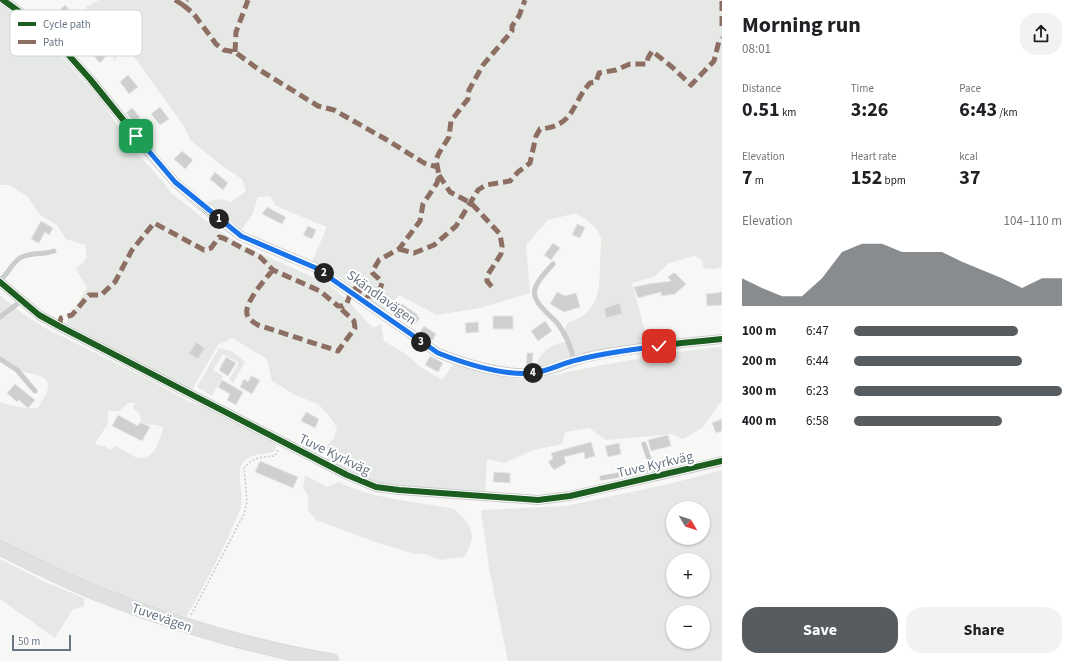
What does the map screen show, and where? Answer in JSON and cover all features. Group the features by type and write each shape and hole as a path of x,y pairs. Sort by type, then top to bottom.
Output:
{"main road":[{"name":"Tuvevägen","path":"0,548 89,590 186,626 267,647 332,661"}],"street":[{"name":"Skändlavägen","path":"3,0 17,10"},
{"name":"Skändlavägen","path":"69,56 175,182 241,236 316,268 438,353 459,361 496,370 533,373 547,370 574,360 622,351 722,339"},
{"name":"Tuve Kyrkväg","path":"0,281 21,301 39,315 100,348 364,483 376,487 410,491 538,500 570,496 653,473 722,461"}],"lane":[{"path":"0,281 19,258 26,255 54,252"},
{"path":"553,264 538,283 534,295 542,307 558,324 569,343 574,360"},
{"path":"0,317 21,301"},
{"path":"0,359 17,370 35,391"},
{"path":"602,478 653,473 644,444"}],"path":[{"path":"186,626 244,514 247,502 244,468 249,462 257,458 275,456 282,441"}],"shaded area":[{"path":"99,0 722,0 722,267 714,269 704,268 701,259 694,256 669,263 654,277 632,283 649,346 577,354 557,364 538,368 537,361 547,350 554,345 568,341 564,331 568,323 586,313 596,299 600,281 601,238 593,225 576,213 548,220 526,245 530,293 480,308 437,315 399,295 383,313 341,278 312,262 327,227 276,206 270,196 258,197 252,215 240,232 202,203 219,199 231,202 246,191 242,179 225,168 191,141 183,125 134,56 142,56 142,10 87,10 86,7"},
{"path":"0,4 10,12 10,56 61,56 101,101 135,151 171,193 218,230 242,245 328,284 347,300 373,328 381,324 384,341 406,354 419,366 442,380 454,364 492,375 528,380 677,352 722,347 722,400 702,428 683,439 672,434 606,440 589,428 565,432 562,444 533,450 505,463 487,459 485,494 399,488 372,481 328,460 326,447 334,438 337,428 328,414 318,404 295,395 272,381 267,359 232,338 218,345 192,390 66,323 87,288 76,269 87,258 85,245 66,239 57,225 40,215 27,196 9,185 0,185"},
{"path":"113,56 117,56 114,63"},
{"path":"0,295 19,311 47,329 154,382 189,402 203,406 276,444 275,451 253,456 245,460 242,464 240,469 242,499 240,510 215,564 186,617 91,585 0,542 0,402 19,407 38,408 46,394 48,385 47,381 43,378 21,371 0,357","holes":["128,403 135,403 133,408 139,413 142,422 157,425 163,428 159,442 152,453 144,458 135,457 116,446 109,450 105,446 96,445 95,444 108,423 108,411 119,411"]},
{"path":"219,348 233,352 245,362 233,383 229,379 239,363 223,354 213,370 223,376 212,396 197,387"},
{"path":"722,470 722,661 508,661 490,573 481,510 566,506 669,484"},
{"path":"305,475 327,487 339,482 366,493 454,509 469,525 472,536 468,549 464,557 440,560 425,554 415,554 378,543 316,520 308,510 308,496 303,487"},
{"path":"0,559 45,582 84,598 84,606 73,609 55,638 0,599"}],"building":[{"path":"65,5 69,10 59,10"},
{"path":"94,56 106,56 100,63"},
{"path":"128,75 138,87 129,94 120,82"},
{"path":"160,107 169,119 160,125 151,114"},
{"path":"132,108 140,117 134,122 126,113"},
{"path":"182,151 193,160 185,169 174,159"},
{"path":"215,172 228,183 223,190 210,179"},
{"path":"267,207 286,217 282,224 262,214"},
{"path":"41,221 53,228 49,235 45,232 39,243 31,239"},
{"path":"577,224 585,227 580,238 572,235"},
{"path":"308,226 316,230 312,239 303,235"},
{"path":"553,243 560,248 551,260 544,255"},
{"path":"675,273 686,284 675,294 661,296 661,292 638,298 634,287 671,281 668,277"},
{"path":"557,292 565,296 576,293 580,307 564,312 550,304"},
{"path":"722,292 722,305 707,306 706,294"},
{"path":"399,302 418,315 417,316 420,318 415,324 393,311"},
{"path":"620,303 622,314 606,318 604,308"},
{"path":"493,316 513,316 513,329 493,329"},
{"path":"545,321 552,331 538,341 531,331"},
{"path":"478,322 479,332 466,333 465,323"},
{"path":"424,326 436,334 432,341 420,332"},
{"path":"196,342 205,348 198,359 189,354"},
{"path":"527,353 533,353 532,367 526,367"},
{"path":"430,356 443,363 438,372 425,365"},
{"path":"226,357 236,363 228,376 219,370"},
{"path":"251,376 260,380 252,394 240,387 244,379 248,382"},
{"path":"222,380 243,392 236,405 227,400 230,394 218,387"},
{"path":"15,384 35,400 28,408 19,400 17,402 7,393"},
{"path":"306,412 319,419 315,428 301,421"},
{"path":"118,415 138,426 140,422 150,427 142,441 112,426"},
{"path":"722,419 722,431 716,433 712,423"},
{"path":"668,435 671,446 651,451 648,440"},
{"path":"591,442 595,456 585,459 584,452 564,457 566,463 554,470 548,462 553,458 551,453"},
{"path":"619,443 621,454 608,457 605,446"},
{"path":"260,461 298,477 293,488 255,472"},
{"path":"494,472 510,473 510,483 493,482"}],"marked path":[{"path":"175,0 183,5 187,0"},
{"path":"235,52 236,32 248,0"},
{"path":"59,326 61,318 72,315 89,295 101,295 115,282 132,250 154,223 204,250 211,248 219,237 223,238 260,257 273,270 320,291 338,306 343,306 347,303 351,292 356,288 366,296 376,296 382,283 372,272 379,260 399,249 420,221 423,204 437,183 439,175 436,160 449,137 451,121 468,99 469,90 483,65 512,31 512,26 519,16 525,0"},
{"path":"722,1 722,26"},
{"path":"183,5 193,13 216,44 224,50 235,52 258,69 318,106 334,110 424,163 437,167"},
{"path":"399,249 414,253 434,245 456,226 478,190 486,185 510,181 518,172 530,163 536,136 540,129 560,124 566,119 590,83 596,82 599,73 616,70 630,64 647,64 648,58 652,51 691,85 714,61 719,41 722,38"},
{"path":"439,175 450,192 471,203 500,234 502,246 501,254 487,276 487,281 493,288"},
{"path":"273,270 256,291 247,309 248,317 258,325 338,351 355,328 354,321 338,306"}],"cycle path":[{"path":"3,0 17,10"},
{"path":"69,56 175,182 213,215 241,236 316,268 438,353 484,368 509,372 533,373 548,370 592,356 608,353 722,339"},
{"path":"0,282 39,315 59,326 347,475 376,487 538,500 570,496 722,461"}],"route":[{"path":"136,136 175,182 213,215 241,236 316,268 402,330 438,353 484,368 520,373 533,373 591,356 659,346"}]}
